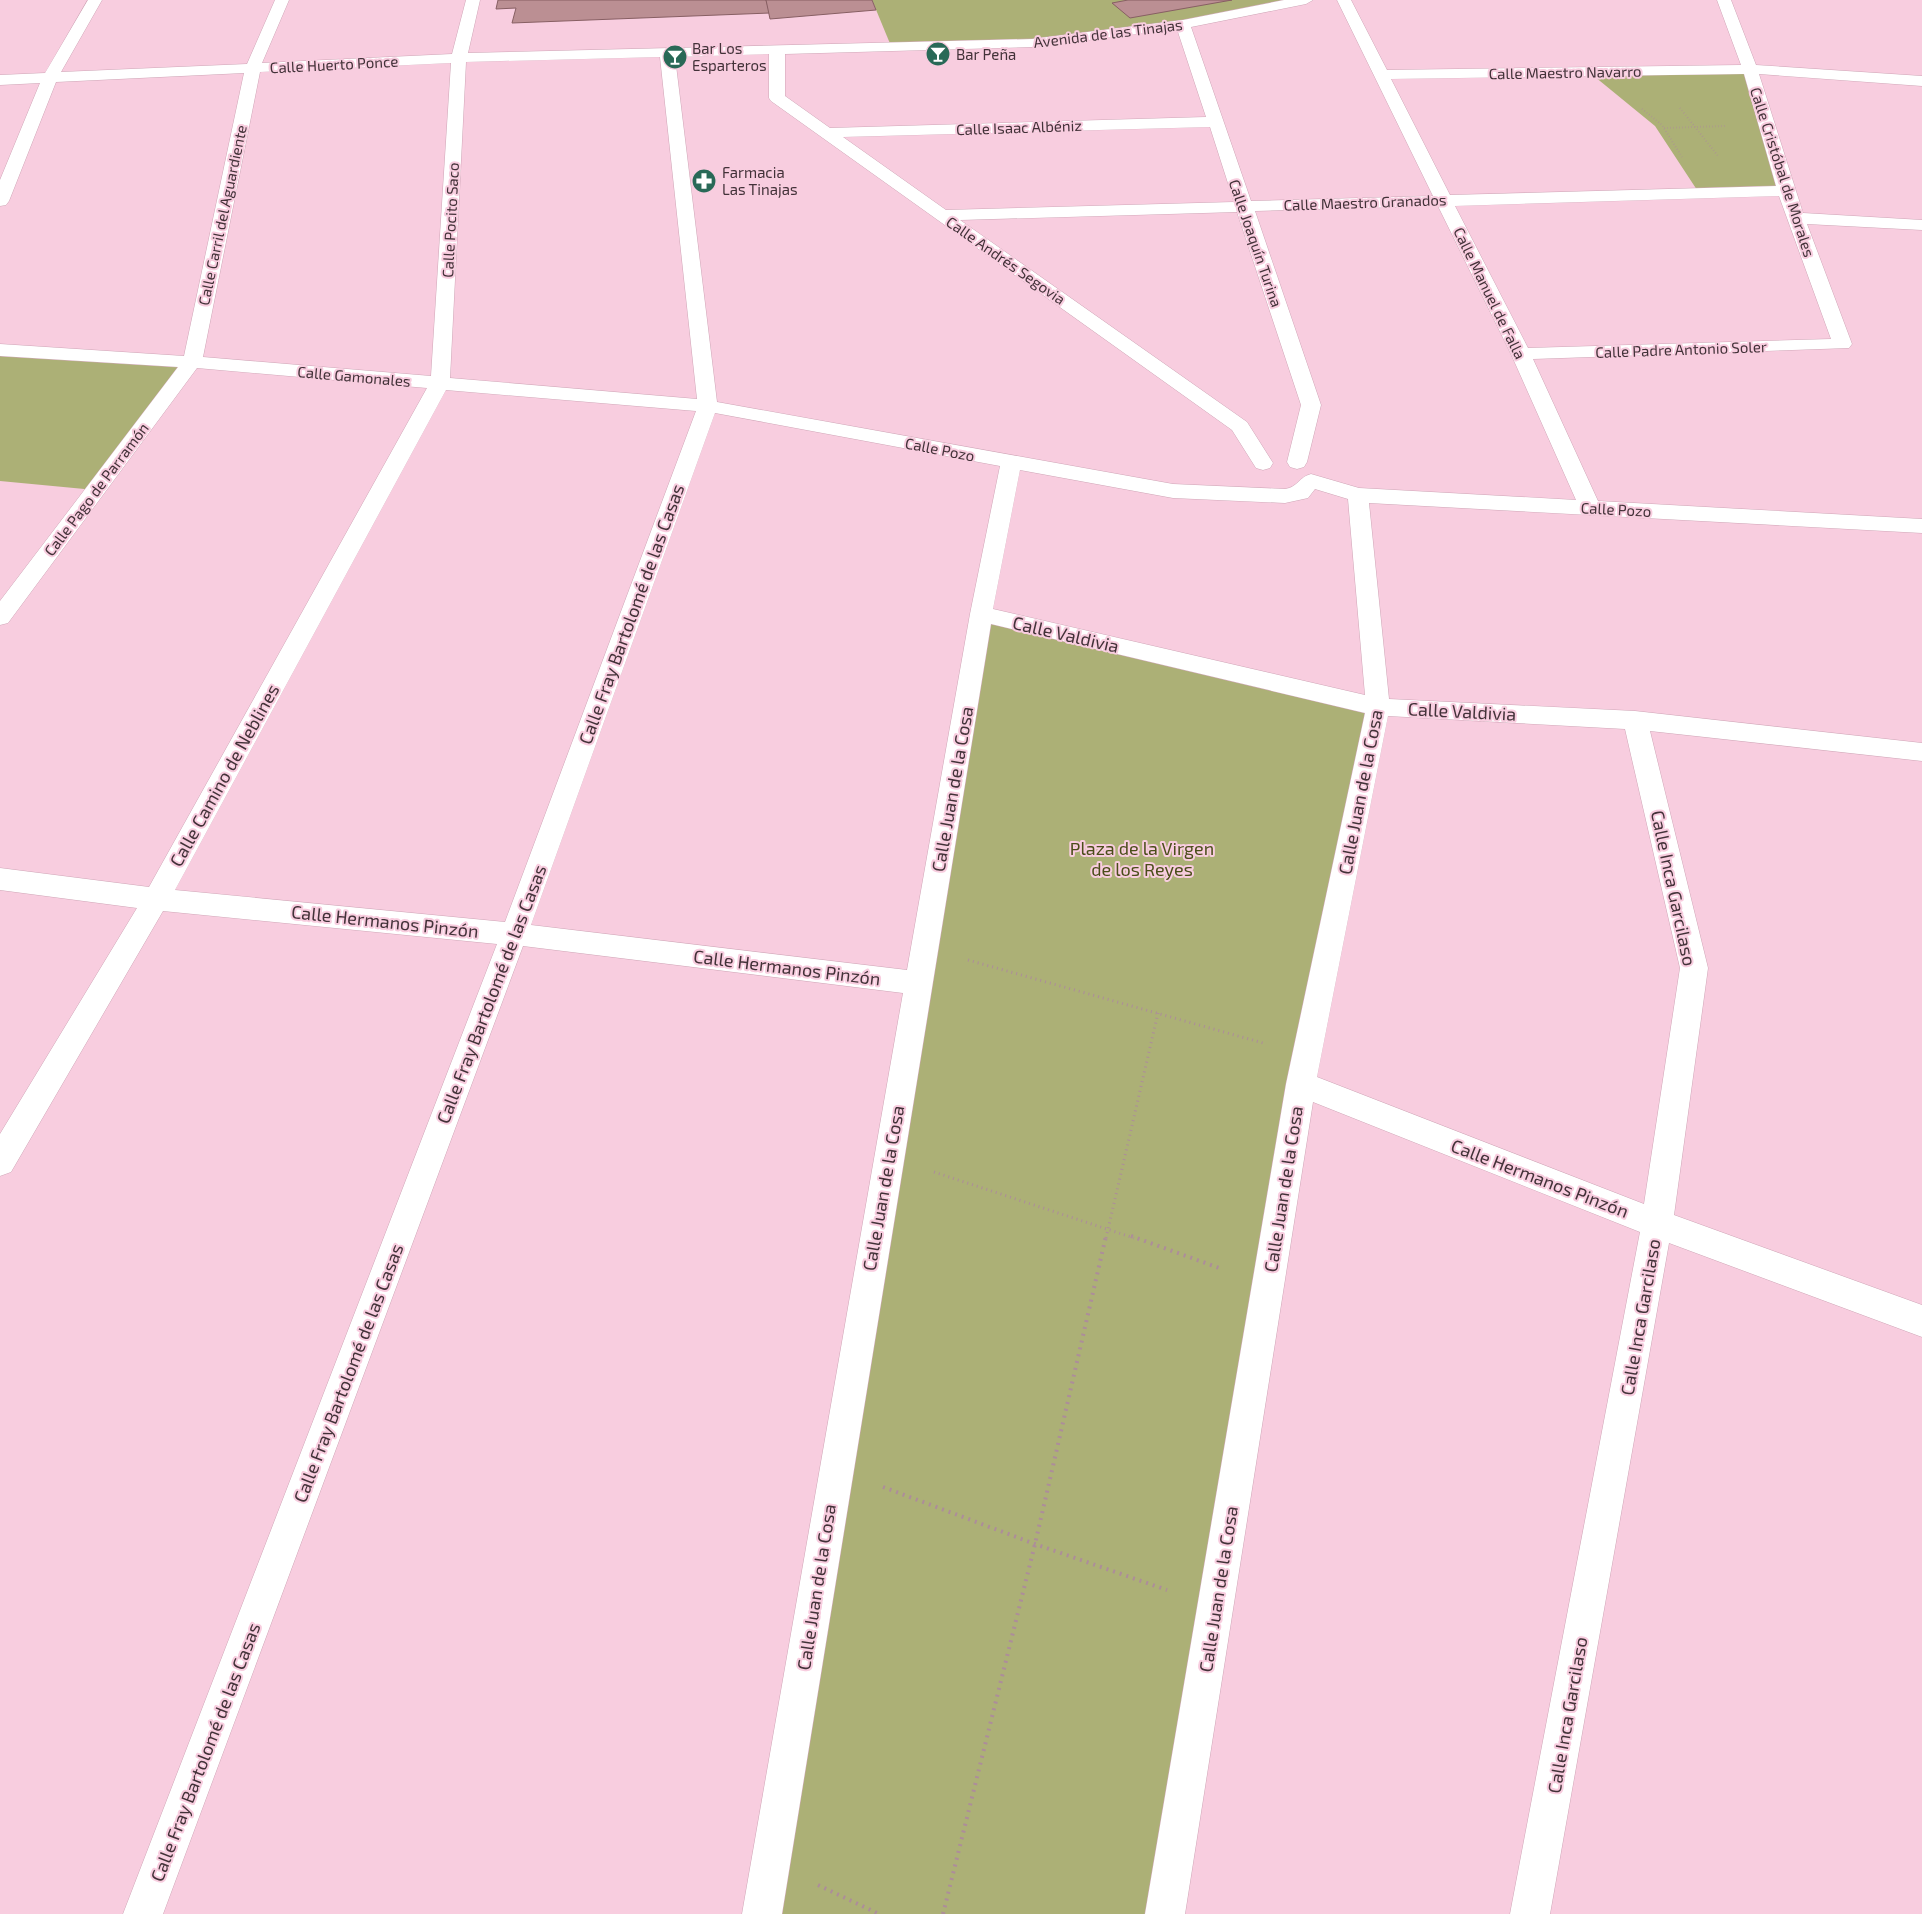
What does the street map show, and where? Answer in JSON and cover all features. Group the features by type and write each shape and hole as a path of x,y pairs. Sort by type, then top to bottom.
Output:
{"street":[{"path":"0,201 49,78 95,0"},
{"name":"Calle Carril del Aguardiente","path":"192,362 253,67 282,0"},
{"name":"Calle Pocito Saco","path":"440,383 459,58 472,0"},
{"name":"Avenida de las Tinajas","path":"667,52 1032,43 1183,24 1306,0"},
{"name":"Calle Manuel de Falla","path":"1344,0 1520,354 1590,508"},
{"name":"Calle Cristóbal de Morales","path":"1724,0 1750,69 1786,190 1798,218 1842,344"},
{"name":"Calle Joaquín Turina","path":"1183,24 1214,122 1311,405 1297,462"},
{"name":"Calle Andrés Segovia","path":"777,48 777,98 1240,426 1260,468"},
{"name":"Calle Huerto Ponce","path":"0,80 459,58 667,52"},
{"name":"Calle Fray Bartolomé de las Casas","path":"144,1914 514,934 708,406 667,52"},
{"name":"Calle Maestro Navarro","path":"1381,75 1750,69 1922,80"},
{"name":"Calle Isaac Albéniz","path":"824,133 1214,122"},
{"name":"Calle Maestro Granados","path":"943,216 1786,190"},
{"path":"1798,218 1922,225"},
{"name":"Calle Padre Antonio Soler","path":"1520,354 1842,344"},
{"name":"Calle Gamonales","path":"0,350 192,362 708,406"},
{"name":"Calle Pago de Parramón","path":"0,617 192,362"},
{"name":"Calle Camino de Neblines","path":"0,1162 156,899 440,383"},
{"name":"Calle Pozo","path":"708,406 1011,463 1173,491 1271,494"},
{"path":"1282,460 1297,462 1308,468 1311,481 1301,493 1285,496 1271,494 1260,485 1260,468 1282,460"},
{"name":"Calle Juan de la Cosa","path":"762,1914 924,947 982,614 1011,463"},
{"name":"Calle Pozo","path":"1173,491 1260,468"},
{"name":"Calle Pozo","path":"1311,481 1358,495 1922,526"},
{"name":"Calle Juan de la Cosa","path":"1165,1914 1303,1070 1378,707 1358,495"},
{"name":"Calle Valdivia","path":"982,614 1378,707 1635,720 1922,752"},
{"name":"Calle Inca Garcilaso","path":"1530,1914 1657,1224 1694,968 1635,720"},
{"name":"Calle Hermanos Pinzón","path":"0,879 156,899 514,934 918,983"},
{"name":"Calle Hermanos Pinzón","path":"1303,1070 1657,1224 1922,1320"}],"path":[{"path":"1650,70 1747,192"},
{"path":"1596,71 1663,128 1706,193"},
{"path":"1663,128 1767,126"},
{"path":"924,947 1158,1014 1303,1070"},
{"path":"942,1914 1035,1544 1158,1014"},
{"path":"888,1157 1107,1228 1268,1286"},
{"path":"836,1470 1035,1544 1214,1606"},
{"path":"770,1861 879,1914"}],"green space":[{"path":"872,0 1306,0 1183,24 1032,43 891,46"},
{"path":"1750,69 1786,191 1699,193 1655,126 1589,72"},
{"path":"0,350 192,362 95,490 0,481"},
{"name":"Plaza de la Virgen de los Reyes","path":"981,614 1378,707 1165,1914 762,1914"}],"building":[{"path":"498,0 766,0 770,13 512,23 516,8 496,9"},
{"path":"766,0 872,0 876,10 770,19"},
{"path":"1128,0 1232,0 1130,18 1112,3"}],"place":[{"name":"Bar Peña","path":"938,54"},
{"name":"Bar Los Esparteros","path":"675,57"},
{"name":"Farmacia Las Tinajas","path":"704,181"}]}
